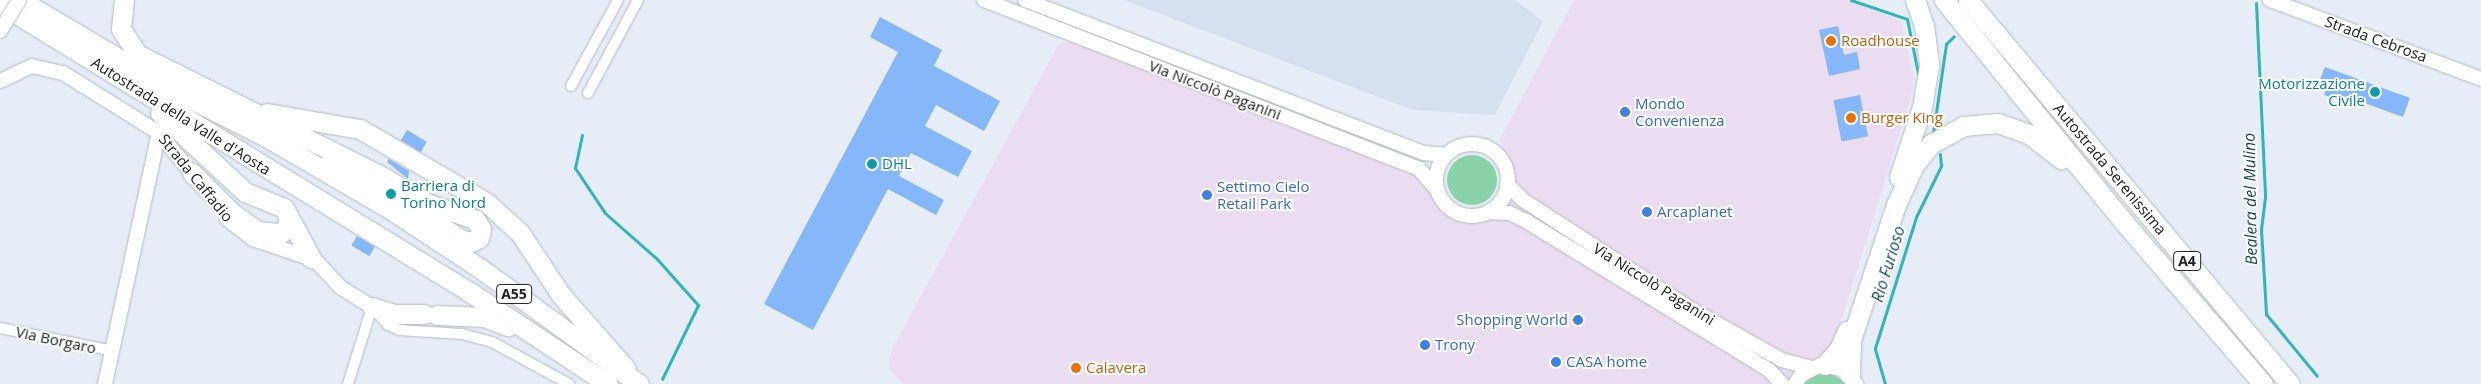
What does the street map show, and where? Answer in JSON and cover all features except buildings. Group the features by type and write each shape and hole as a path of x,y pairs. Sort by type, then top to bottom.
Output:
{"highway":[{"name":"Autostrada della Valle d'Aosta","path":"19,0 165,86 268,138 384,206 518,298"},
{"path":"124,0 121,29 137,54 244,106 428,204 475,219 481,234 468,242"},
{"path":"1818,366 1843,342 1922,107 1927,80 1928,43 1914,0"},
{"name":"Autostrada Serenissima","path":"1944,0 2122,220 2263,384"},
{"name":"Autostrada Serenissima","path":"1968,0 2290,384"},
{"name":"Autostrada della Valle d'Aosta","path":"0,4 490,305 606,383"},
{"path":"130,85 245,192 256,200 281,206 311,258"},
{"path":"244,106 360,128 487,203 520,233 561,295 638,383"},
{"path":"1853,380 1851,340 1901,191 1922,154 1955,130 1998,123 2029,134 2051,150 2122,220"},
{"path":"268,138 359,175 468,242 518,298"},
{"path":"2083,138 2193,250 2305,384"},
{"path":"192,173 231,212 258,231 281,233 287,228 288,218"},
{"name":"A55","path":"518,298 638,383"},
{"path":"372,307 394,314 484,317 501,323 606,383"},
{"name":"A4","path":"2240,358 2256,384"}],"street":[{"path":"0,31 19,0"},
{"path":"571,86 618,0"},
{"name":"Via Niccolò Paganini","path":"984,0 1419,169 1437,190"},
{"name":"Via Niccolò Paganini","path":"1025,0 1424,153 1446,155"},
{"name":"Strada Cebrosa","path":"2270,0 2481,80"},
{"path":"588,93 638,1"},
{"name":"Strada Caffadio","path":"0,81 32,66 63,73 160,133 215,205 244,233 311,258 340,287 372,307 388,325 399,330 462,334 492,342 569,384"},
{"path":"106,384 160,133"},
{"path":"1468,145 1487,148 1503,163 1507,184 1504,196 1488,212 1464,215 1453,211 1437,190 1436,178 1446,155 1468,145"},
{"name":"Via Niccolò Paganini","path":"1507,184 1523,200 1686,306 1782,360 1818,366 1853,380"},
{"name":"Via Niccolò Paganini","path":"1488,212 1509,212 1526,220 1769,370 1782,384"},
{"path":"348,384 372,307"},
{"name":"Via Borgaro","path":"0,328 112,351"},
{"path":"1795,384 1818,366"}],"shaded area":[{"path":"1124,0 1515,0 1543,21 1495,115 1412,110"},
{"name":"Settimo Cielo Retail Park","path":"1574,0 1847,0 1901,21 1914,78 1911,97 1837,334 1860,384 903,384 891,371 889,360 893,347 1059,44 1070,42 1408,169 1426,183 1458,220 1494,217 1515,182 1500,139"}],"green space":[{"path":"1467,155 1477,155 1490,162 1497,175 1497,185 1490,198 1477,205 1467,205 1458,201 1451,194 1447,185 1447,175 1451,166 1458,159"},
{"path":"1829,372 1847,384 1804,384 1812,376"}],"waterway":[{"name":"Rio Furioso","path":"1851,0 1907,19 1918,73"},
{"name":"Bealera del Mulino","path":"2256,3 2265,197 2261,229 2266,314 2317,376"},
{"name":"Rio Furioso","path":"1933,133 1946,44 1954,36"},
{"path":"582,135 575,168 605,213 657,259 698,305 662,379"},
{"name":"Rio Furioso","path":"1885,384 1875,348 1916,217 1941,166 1940,154"}],"place":[{"name":"Roadhouse","path":"1831,41"},
{"name":"Motorizzazione Civile","path":"2375,92"},
{"name":"Mondo Convenienza","path":"1625,112"},
{"name":"Burger King","path":"1851,118"},
{"name":"DHL","path":"872,164"},
{"name":"Barriera di Torino Nord","path":"391,194"},
{"name":"Settimo Cielo Retail Park","path":"1207,195"},
{"name":"Arcaplanet","path":"1647,212"},
{"name":"Shopping World","path":"1578,320"},
{"name":"Trony","path":"1425,345"},
{"name":"CASA home","path":"1556,362"},
{"name":"Calavera","path":"1076,368"}]}
